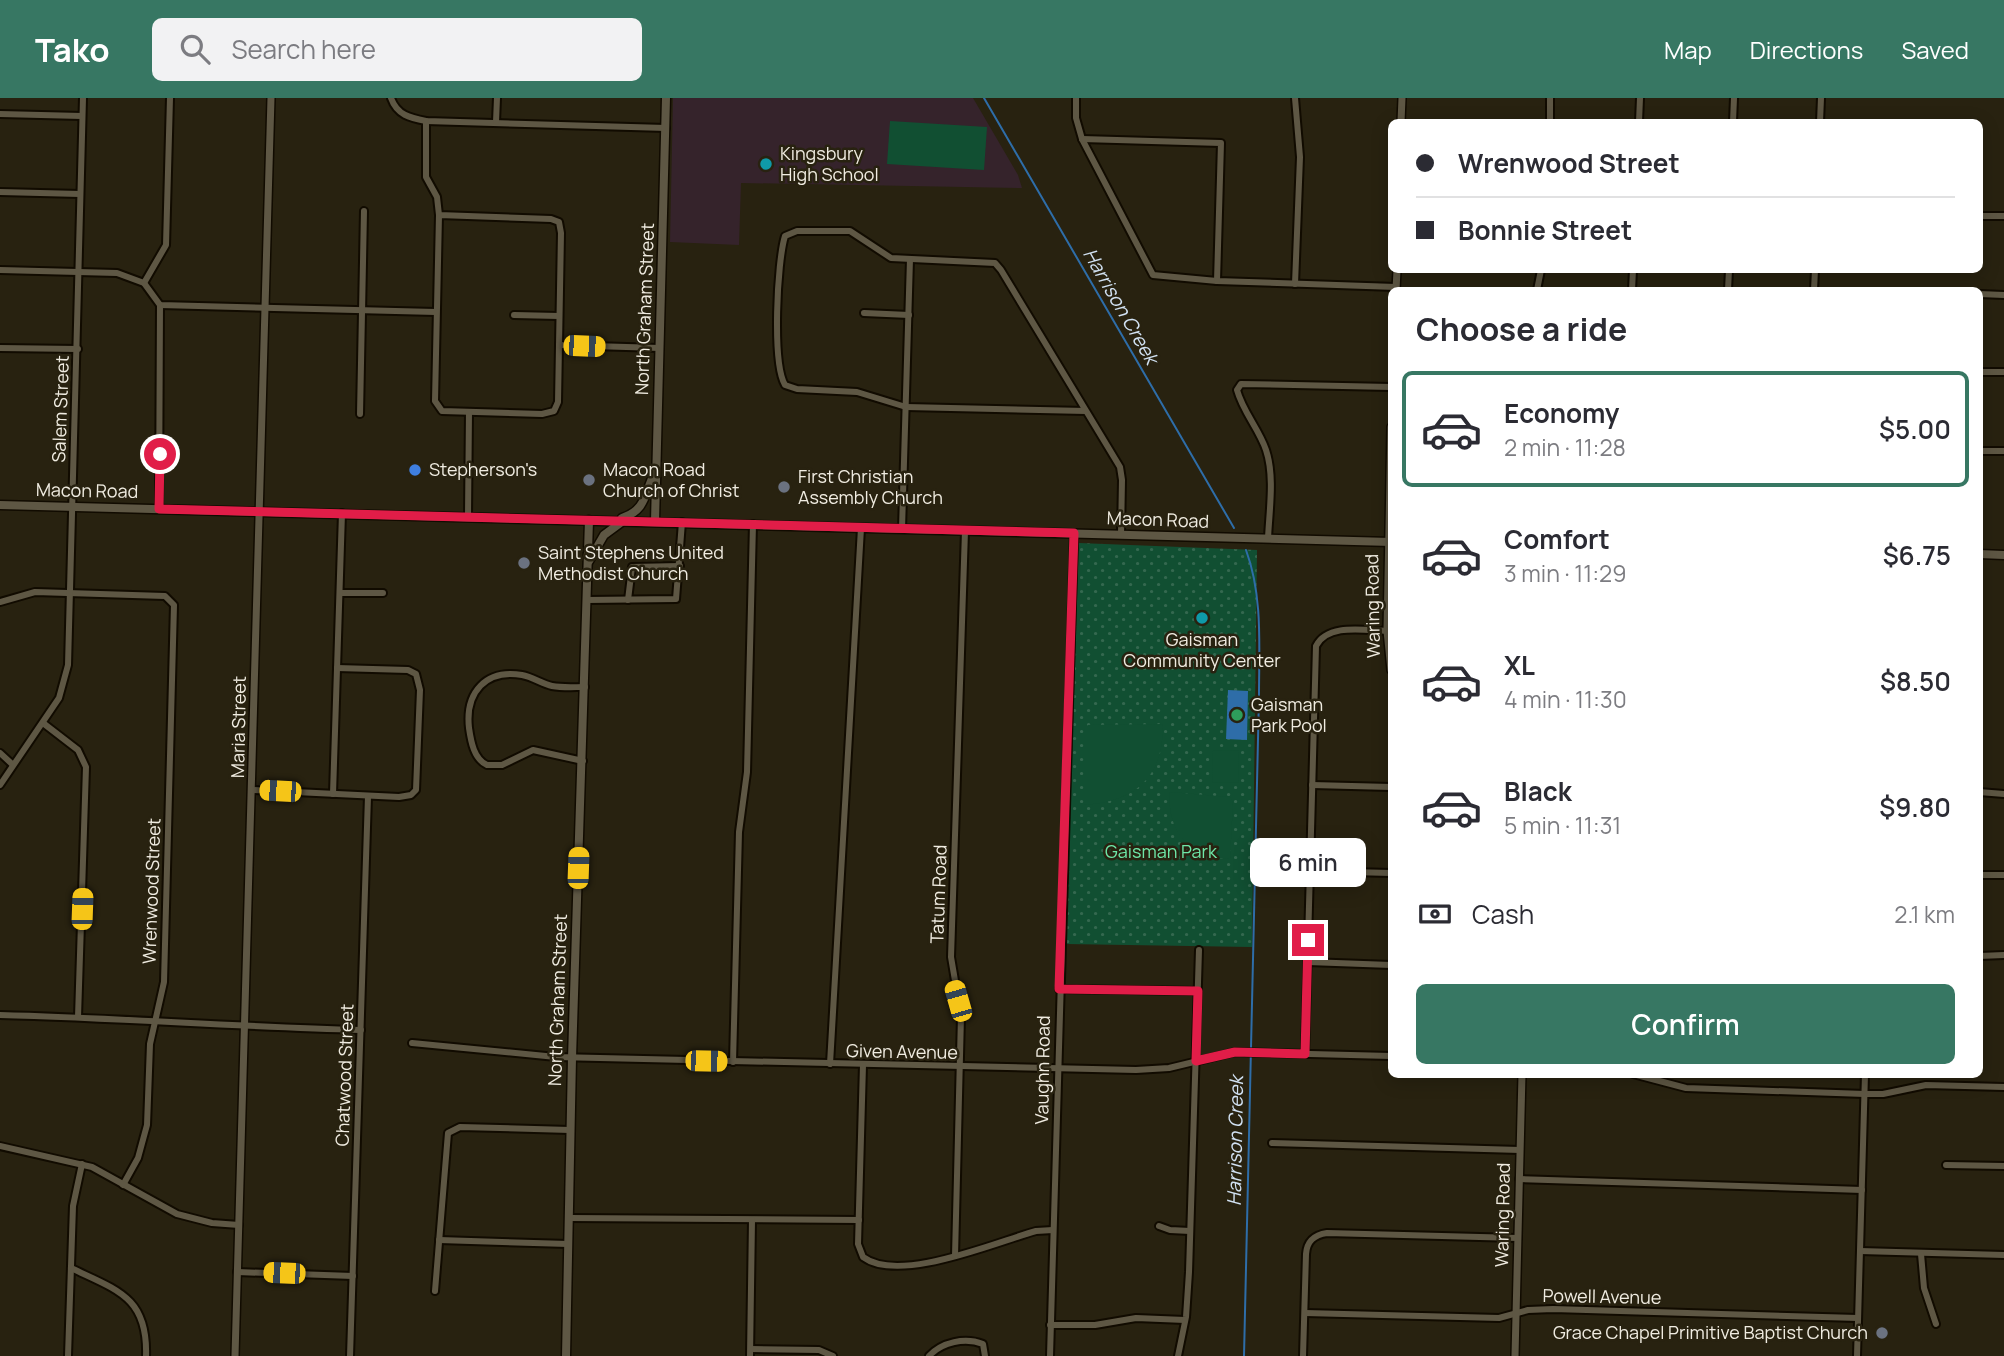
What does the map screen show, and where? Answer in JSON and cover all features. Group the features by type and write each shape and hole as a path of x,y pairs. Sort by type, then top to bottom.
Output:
{"main road":[{"name":"North Graham Street","path":"655,521 666,98"},
{"path":"614,520 633,514 641,507 656,470"},
{"name":"Macon Road","path":"0,505 1388,542"},
{"name":"North Graham Street","path":"566,1356 570,1130 589,520"},
{"path":"588,564 604,535 624,521"},
{"path":"1983,554 2004,555"}],"street":[{"name":"Salem Street","path":"0,785 59,698 67,673 83,98"},
{"path":"144,284 166,245 170,98"},
{"name":"Maria Street","path":"235,1356 271,98"},
{"path":"496,122 497,98"},
{"path":"1076,98 1076,118 1082,139 1153,275 1217,281 1388,289"},
{"path":"1295,98 1300,157 1295,284"},
{"path":"1401,119 1402,98"},
{"path":"1550,98 1550,119"},
{"path":"1639,119 1640,98"},
{"path":"1733,119 1734,98"},
{"path":"1820,119 1821,98"},
{"path":"393,102 406,117 426,121 666,128"},
{"path":"0,114 82,116"},
{"path":"426,121 426,177 437,197 439,215 435,401 442,411 542,414 554,411 557,407 559,345 559,222 551,219 439,215"},
{"path":"1082,139 1221,144 1217,281"},
{"path":"0,192 80,194"},
{"path":"360,414 364,211"},
{"path":"1983,216 2004,216"},
{"path":"1086,411 906,407 857,392 797,389 785,385 780,376 778,316 785,236 797,231 850,231 891,258 995,262 1086,411 1120,467 1121,536"},
{"path":"902,529 910,260"},
{"path":"0,270 117,273 144,284 160,304 159,509"},
{"path":"1983,295 2004,295"},
{"path":"160,304 436,312"},
{"path":"864,313 909,315"},
{"path":"514,315 559,316"},
{"path":"559,345 660,348"},
{"path":"0,348 78,349"},
{"path":"1983,372 2004,373"},
{"path":"1268,540 1270,466 1266,449 1240,403 1237,390 1241,384 1388,387"},
{"path":"468,516 469,412"},
{"path":"1983,451 2004,451"},
{"path":"333,794 342,513"},
{"path":"587,600 676,599 682,522"},
{"path":"733,1062 739,832 747,772 753,524"},
{"path":"830,1064 860,528"},
{"name":"Tatum Road","path":"955,1256 961,1016 951,957 965,531"},
{"name":"Vaughn Road","path":"1049,1356 1074,533"},
{"path":"628,600 632,567 680,566"},
{"path":"0,602 35,592 70,593"},
{"name":"Wrenwood Street","path":"70,593 165,596 173,601 174,608 164,973 150,1051 147,1125 141,1151 123,1185"},
{"path":"340,593 383,593"},
{"path":"1305,1054 1316,646 1321,636 1330,631 1388,631"},
{"path":"253,790 368,796 411,795 418,781 418,677 412,671 337,668"},
{"path":"583,761 533,750 502,765 487,765 475,753 469,720 474,691 482,681 494,675 518,674 550,685 585,687"},
{"path":"43,723 78,750 86,767 78,1017"},
{"path":"0,754 12,764"},
{"path":"1312,785 1388,787"},
{"path":"1983,792 2004,794"},
{"name":"Chatwood Street","path":"351,1356 368,796"},
{"path":"1310,871 1388,873"},
{"path":"1983,875 2004,875"},
{"path":"1178,1356 1185,1320 1189,1272 1199,950"},
{"path":"1983,956 2004,955"},
{"path":"1308,962 1388,965"},
{"path":"1059,989 1198,991"},
{"path":"0,1015 155,1020 192,1026 360,1030"},
{"name":"Given Avenue","path":"412,1043 572,1058 1057,1069 1146,1070 1241,1052 1388,1056"},
{"path":"863,1065 858,1247 866,1260 878,1264 922,1265 1036,1231 1053,1230"},
{"name":"Waring Road","path":"1515,1356 1522,1078"},
{"path":"1648,1078 1686,1088 1865,1094 1883,1094 1939,1085 2004,1087"},
{"path":"1857,1356 1865,1078"},
{"path":"1939,1085 1940,1078"},
{"path":"435,1291 445,1143 450,1131 460,1127 570,1130"},
{"path":"1272,1143 1520,1150"},
{"path":"0,1146 82,1164 177,1214 212,1223 239,1225"},
{"path":"68,1356 74,1196 82,1164"},
{"path":"1945,1165 2004,1166"},
{"path":"1519,1179 1862,1190"},
{"path":"569,1218 859,1220"},
{"path":"752,1220 750,1353 819,1350 833,1356"},
{"path":"1159,1226 1170,1230 1190,1231"},
{"path":"1303,1356 1307,1249 1312,1238 1327,1233 1518,1238"},
{"path":"439,1240 568,1244"},
{"path":"1860,1251 2004,1255"},
{"path":"1921,1254 1924,1288 1936,1324"},
{"path":"71,1268 110,1287 134,1303 145,1326 146,1356"},
{"path":"237,1272 353,1276"},
{"name":"Powell Avenue","path":"1305,1313 1492,1318 1516,1315 1533,1309 1553,1309 1858,1318"},
{"path":"1050,1325 1095,1325 1136,1318 1185,1320"},
{"path":"929,1356 943,1345 964,1341 983,1344 986,1355"}],"shaded area":[{"path":"673,98 973,98 1018,175 1022,188 741,183 739,245 670,242"}],"green space":[{"path":"890,121 987,127 984,170 887,164"},
{"name":"Gaisman Park","path":"1079,543 1257,550 1252,947 1066,944"},
{"path":"1163,724 1158,759 1143,783 1118,798 1084,805 1084,730 1088,725"},
{"path":"1213,750 1239,751 1238,783 1212,782"},
{"path":"1170,792 1230,797 1233,802 1230,859 1203,854 1184,840 1172,818"}],"water":[{"name":"Gaisman Park Pool","path":"1228,690 1248,691 1247,740 1226,739"}],"waterway":[{"name":"Harrison Creek","path":"984,98 1234,528"},
{"name":"Harrison Creek","path":"1244,1356 1259,659 1258,603 1246,550"}],"place":[{"name":"Kingsbury High School","path":"766,164"},
{"name":"Stepherson's","path":"415,470"},
{"name":"Macon Road Church of Christ","path":"589,480"},
{"name":"First Christian Assembly Church","path":"784,487"},
{"name":"Saint Stephens United Methodist Church","path":"524,563"},
{"name":"Gaisman Community Center","path":"1202,618"},
{"name":"Gaisman Park Pool","path":"1237,715"},
{"name":"Grace Chapel Primitive Baptist Church","path":"1882,1333"}],"route":[{"path":"160,454 159,509 1074,533 1059,989 1198,991 1196,1061 1235,1052 1305,1054 1308,940"}]}
